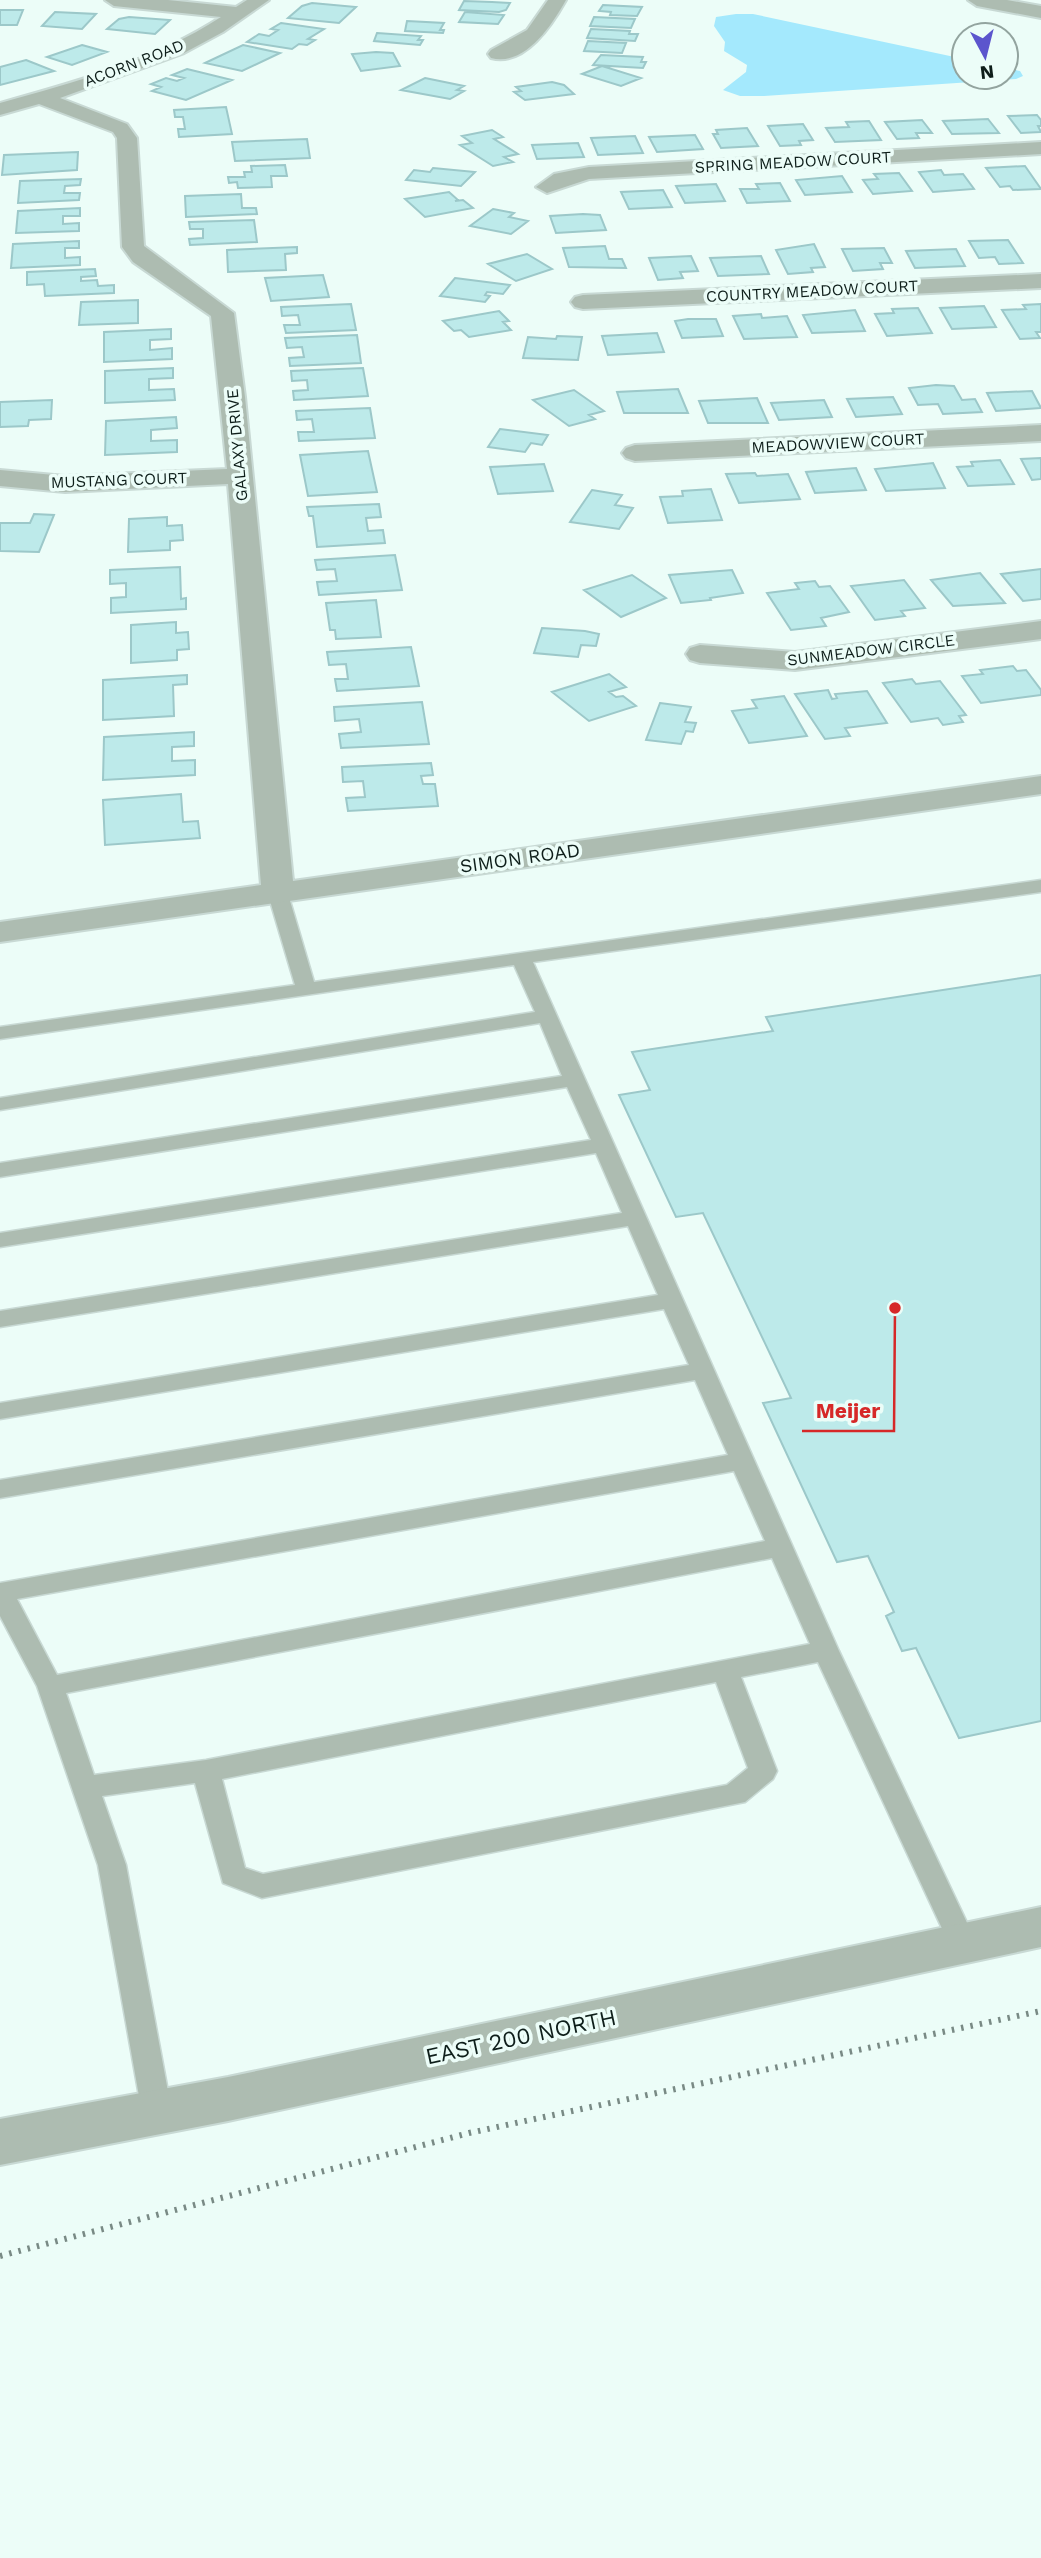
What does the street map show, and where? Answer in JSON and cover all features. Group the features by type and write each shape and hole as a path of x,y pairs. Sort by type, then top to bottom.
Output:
{"street":[{"path":"114,0 240,13"},
{"name":"ACORN ROAD","path":"0,109 41,98 173,50 260,0"},
{"path":"498,54 525,43 538,32 557,0"},
{"path":"977,0 1041,12"},
{"name":"GALAXY DRIVE","path":"41,98 120,128 127,138 133,247 141,257 222,313 278,894"},
{"name":"SPRING MEADOW COURT","path":"547,187 562,179 589,173 1041,148"},
{"name":"COUNTRY MEADOW COURT","path":"583,302 1041,281"},
{"name":"MEADOWVIEW COURT","path":"635,453 1041,433"},
{"name":"MUSTANG COURT","path":"0,478 65,484 239,476"},
{"name":"SUNMEADOW CIRCLE","path":"700,654 795,660 1041,630"},
{"name":"SIMON ROAD","path":"0,932 1041,785"},
{"name":"EAST 200 NORTH","path":"0,2142 157,2113 1041,1927"}],"lane":[{"path":"0,1033 1041,886"},
{"path":"278,894 306,988"},
{"path":"521,958 826,1651 962,1944"},
{"path":"0,1104 547,1016"},
{"path":"0,1170 575,1080"},
{"path":"0,1240 604,1145"},
{"path":"0,1319 635,1218"},
{"path":"0,1411 671,1300"},
{"path":"0,1489 703,1371"},
{"path":"157,2113 112,1865 50,1686 0,1593 742,1461"},
{"path":"50,1686 780,1547"},
{"path":"85,1787 206,1771 826,1651"},
{"path":"206,1771 233,1875 262,1886 735,1794 763,1771 725,1670"}],"path":[{"path":"0,2256 469,2133 1041,2011"}],"water":[{"path":"753,14 950,56 950,83 740,96 723,90 746,72 747,65 724,51 725,42 714,26 716,17"}],"building":[{"path":"464,1 510,3 506,10 499,12 459,10"},
{"path":"312,3 356,7 339,23 288,18 302,6"},
{"path":"603,5 642,7 637,16 610,15 611,12 599,11"},
{"path":"0,10 23,10 17,25 0,25"},
{"path":"55,12 96,14 82,29 42,26"},
{"path":"465,12 504,15 498,24 459,22"},
{"path":"129,17 170,20 155,34 107,29 119,19"},
{"path":"594,17 635,19 631,28 590,26"},
{"path":"407,21 444,23 440,30 444,30 443,33 405,31"},
{"path":"281,23 324,29 308,39 315,40 307,45 299,44 292,49 247,42 259,34 269,36 278,30 271,29"},
{"path":"591,29 630,31 629,34 638,34 635,41 587,38"},
{"path":"377,33 421,36 418,40 423,40 420,45 374,41"},
{"path":"588,41 626,43 622,53 584,51"},
{"path":"82,45 107,52 72,65 47,57"},
{"path":"243,45 280,53 242,71 205,63"},
{"path":"393,53 400,66 361,71 352,54"},
{"path":"601,55 643,57 641,62 646,62 643,68 593,65"},
{"path":"26,60 54,71 0,85 0,67"},
{"path":"602,66 641,78 621,86 582,74"},
{"path":"187,69 232,80 186,100 152,91 161,87 151,84 166,78 177,81 184,78 172,75"},
{"path":"425,78 464,86 457,90 464,91 450,99 401,90"},
{"path":"552,82 564,85 574,94 525,100 514,92 521,91 516,87"},
{"path":"226,107 232,134 179,137 178,129 185,129 183,117 175,117 174,110"},
{"path":"1037,115 1041,120 1041,126 1038,126 1041,132 1021,133 1008,116"},
{"path":"988,119 999,133 952,134 943,121"},
{"path":"922,120 932,133 916,133 919,138 897,139 885,122"},
{"path":"869,121 881,140 835,142 826,128 849,127 846,122"},
{"path":"803,124 813,140 799,141 801,145 780,146 768,126"},
{"path":"747,128 758,146 721,148 713,134 718,134 716,130"},
{"path":"492,130 503,137 494,139 518,154 504,157 513,162 493,166 460,145 472,143 462,136"},
{"path":"695,135 703,149 657,152 649,137"},
{"path":"635,136 643,153 598,155 591,138"},
{"path":"307,139 310,158 235,161 232,142"},
{"path":"578,143 584,157 537,159 532,145"},
{"path":"78,152 77,170 2,175 4,155"},
{"path":"285,165 287,176 271,176 272,187 238,188 237,182 229,183 228,177 245,177 244,172 252,172 251,166"},
{"path":"1025,166 1041,189 1013,190 1010,186 1000,187 986,168"},
{"path":"433,168 475,172 461,186 406,180 414,170 430,172"},
{"path":"941,170 944,175 963,174 974,189 933,192 919,172"},
{"path":"899,173 912,191 873,194 863,180 878,179 874,174"},
{"path":"842,176 852,192 805,195 796,180"},
{"path":"81,179 80,185 65,186 64,193 80,193 79,200 18,203 20,181"},
{"path":"780,183 790,201 747,203 740,189 759,189 756,184"},
{"path":"716,184 725,201 685,203 676,186"},
{"path":"663,190 672,207 629,209 621,192"},
{"path":"449,192 458,200 455,201 463,200 473,208 425,217 405,199"},
{"path":"241,194 242,208 256,208 257,214 186,217 185,196"},
{"path":"80,208 80,216 63,216 63,224 79,223 79,231 16,233 18,211"},
{"path":"493,209 514,213 509,217 528,221 511,234 470,226"},
{"path":"600,215 606,230 556,233 550,216"},
{"path":"254,220 257,242 190,245 189,239 203,238 203,229 190,229 189,222"},
{"path":"1008,240 1023,263 999,264 995,257 979,258 969,241"},
{"path":"79,241 79,248 65,248 65,258 80,257 80,265 11,268 13,244"},
{"path":"814,244 825,267 811,268 813,272 788,274 776,250"},
{"path":"605,246 609,259 622,259 626,268 569,267 563,248"},
{"path":"297,247 297,253 285,254 286,270 228,272 227,250"},
{"path":"884,248 892,263 880,263 883,269 853,271 842,249"},
{"path":"956,249 965,266 915,268 906,251"},
{"path":"527,254 552,269 516,281 488,264"},
{"path":"691,256 698,271 680,272 683,278 658,280 649,258"},
{"path":"761,256 769,274 718,276 710,258"},
{"path":"95,269 96,276 81,277 81,281 97,280 98,286 114,285 114,293 45,296 44,284 27,285 27,272"},
{"path":"323,275 329,297 271,301 265,278"},
{"path":"455,278 510,285 503,294 487,292 485,295 490,296 485,302 440,296"},
{"path":"138,300 138,323 79,325 81,302"},
{"path":"351,304 356,330 286,333 284,325 300,325 298,315 282,316 281,307"},
{"path":"1041,304 1041,332 1036,332 1040,338 1020,339 1002,310 1026,309 1023,305"},
{"path":"984,306 996,327 952,329 940,308"},
{"path":"918,308 932,333 887,336 875,314 894,313 892,309"},
{"path":"855,310 865,331 812,333 803,315"},
{"path":"499,311 509,321 503,322 511,330 469,337 461,330 454,331 443,321"},
{"path":"761,314 762,318 787,316 797,337 744,339 733,316"},
{"path":"716,319 723,336 682,338 675,321"},
{"path":"171,329 171,339 150,340 150,350 172,348 172,359 104,362 104,332"},
{"path":"657,333 664,352 608,355 602,336"},
{"path":"357,335 361,363 290,366 289,358 304,357 302,347 287,348 285,338"},
{"path":"557,336 582,337 578,360 523,358 528,337 556,339"},
{"path":"173,368 173,378 149,379 149,390 174,389 175,400 105,403 105,371"},
{"path":"363,368 368,396 294,400 293,391 308,390 307,380 292,381 291,371"},
{"path":"954,386 962,400 975,399 982,412 943,414 938,404 918,405 909,388"},
{"path":"678,389 688,413 624,413 617,392"},
{"path":"574,390 604,411 589,415 595,419 569,426 533,400"},
{"path":"1032,391 1041,408 996,411 987,393"},
{"path":"893,397 902,414 856,417 847,399"},
{"path":"757,398 768,423 708,423 699,401"},
{"path":"52,400 51,419 29,420 28,426 0,427 0,402"},
{"path":"824,400 832,417 779,420 771,403"},
{"path":"370,408 375,438 299,441 298,432 314,432 312,419 297,420 296,411"},
{"path":"176,417 177,428 151,430 151,441 177,440 177,452 105,455 106,421"},
{"path":"500,429 548,435 542,445 531,443 525,452 488,447"},
{"path":"368,451 377,492 308,496 300,455"},
{"path":"1041,458 1041,479 1032,480 1021,459"},
{"path":"1000,460 1014,484 968,486 957,467 973,466 971,462"},
{"path":"933,463 945,488 886,491 875,469"},
{"path":"544,464 553,491 498,494 490,467"},
{"path":"856,468 866,490 815,493 806,472"},
{"path":"755,473 757,476 788,474 800,499 739,503 726,474"},
{"path":"711,489 722,520 668,523 660,497 683,496 682,491"},
{"path":"592,490 622,495 615,505 633,508 619,529 570,522"},
{"path":"379,504 381,517 366,518 368,531 383,530 385,543 317,547 313,516 309,516 307,507"},
{"path":"34,514 54,515 39,552 0,551 0,523 30,523"},
{"path":"167,517 167,526 182,525 183,540 170,541 170,550 128,552 129,519"},
{"path":"395,555 402,590 319,595 317,582 337,581 335,569 317,570 315,560"},
{"path":"180,567 181,599 186,598 186,609 111,613 111,598 126,597 126,583 110,584 110,570"},
{"path":"1041,569 1041,599 1023,601 1001,574"},
{"path":"732,570 743,593 681,603 669,575"},
{"path":"980,573 1005,603 953,606 931,580"},
{"path":"632,575 666,598 621,617 584,590"},
{"path":"904,580 925,608 901,611 905,616 875,620 851,586"},
{"path":"815,581 819,587 830,586 849,612 821,618 826,626 791,630 767,593 799,589 795,583"},
{"path":"376,600 381,637 336,639 335,630 330,630 326,603"},
{"path":"176,622 176,633 188,632 189,649 177,650 177,660 131,663 131,625"},
{"path":"542,628 599,634 596,646 581,645 578,657 534,653"},
{"path":"411,647 419,686 337,691 335,679 348,679 346,664 329,665 327,652"},
{"path":"1013,666 1017,671 1026,670 1041,690 1041,695 981,703 962,676 983,674 980,670"},
{"path":"609,674 626,687 609,692 616,697 623,696 636,706 589,721 552,692"},
{"path":"187,675 187,684 173,685 174,716 103,720 103,680"},
{"path":"912,679 916,684 940,681 966,715 959,716 963,722 943,725 938,718 911,722 883,683"},
{"path":"828,690 832,699 837,698 835,694 867,691 887,723 845,728 850,736 825,739 795,694"},
{"path":"784,696 807,736 749,743 732,711 757,708 752,700"},
{"path":"422,702 429,744 341,748 339,734 361,732 359,719 335,721 334,707"},
{"path":"660,703 691,707 685,722 696,723 693,732 686,731 681,744 646,740"},
{"path":"194,732 194,746 172,747 172,761 195,760 195,775 103,780 104,737"},
{"path":"431,763 433,775 421,776 423,784 435,784 438,806 348,811 346,798 365,797 363,781 343,782 342,767"},
{"path":"181,794 183,822 198,821 200,838 105,845 103,800"},
{"path":"1041,975 1041,1721 959,1738 916,1648 902,1651 886,1616 894,1612 868,1556 837,1562 763,1403 791,1398 703,1213 676,1217 619,1095 650,1090 632,1052 773,1031 766,1017"}],"place":[{"name":"Meijer","path":"895,1308"}]}
